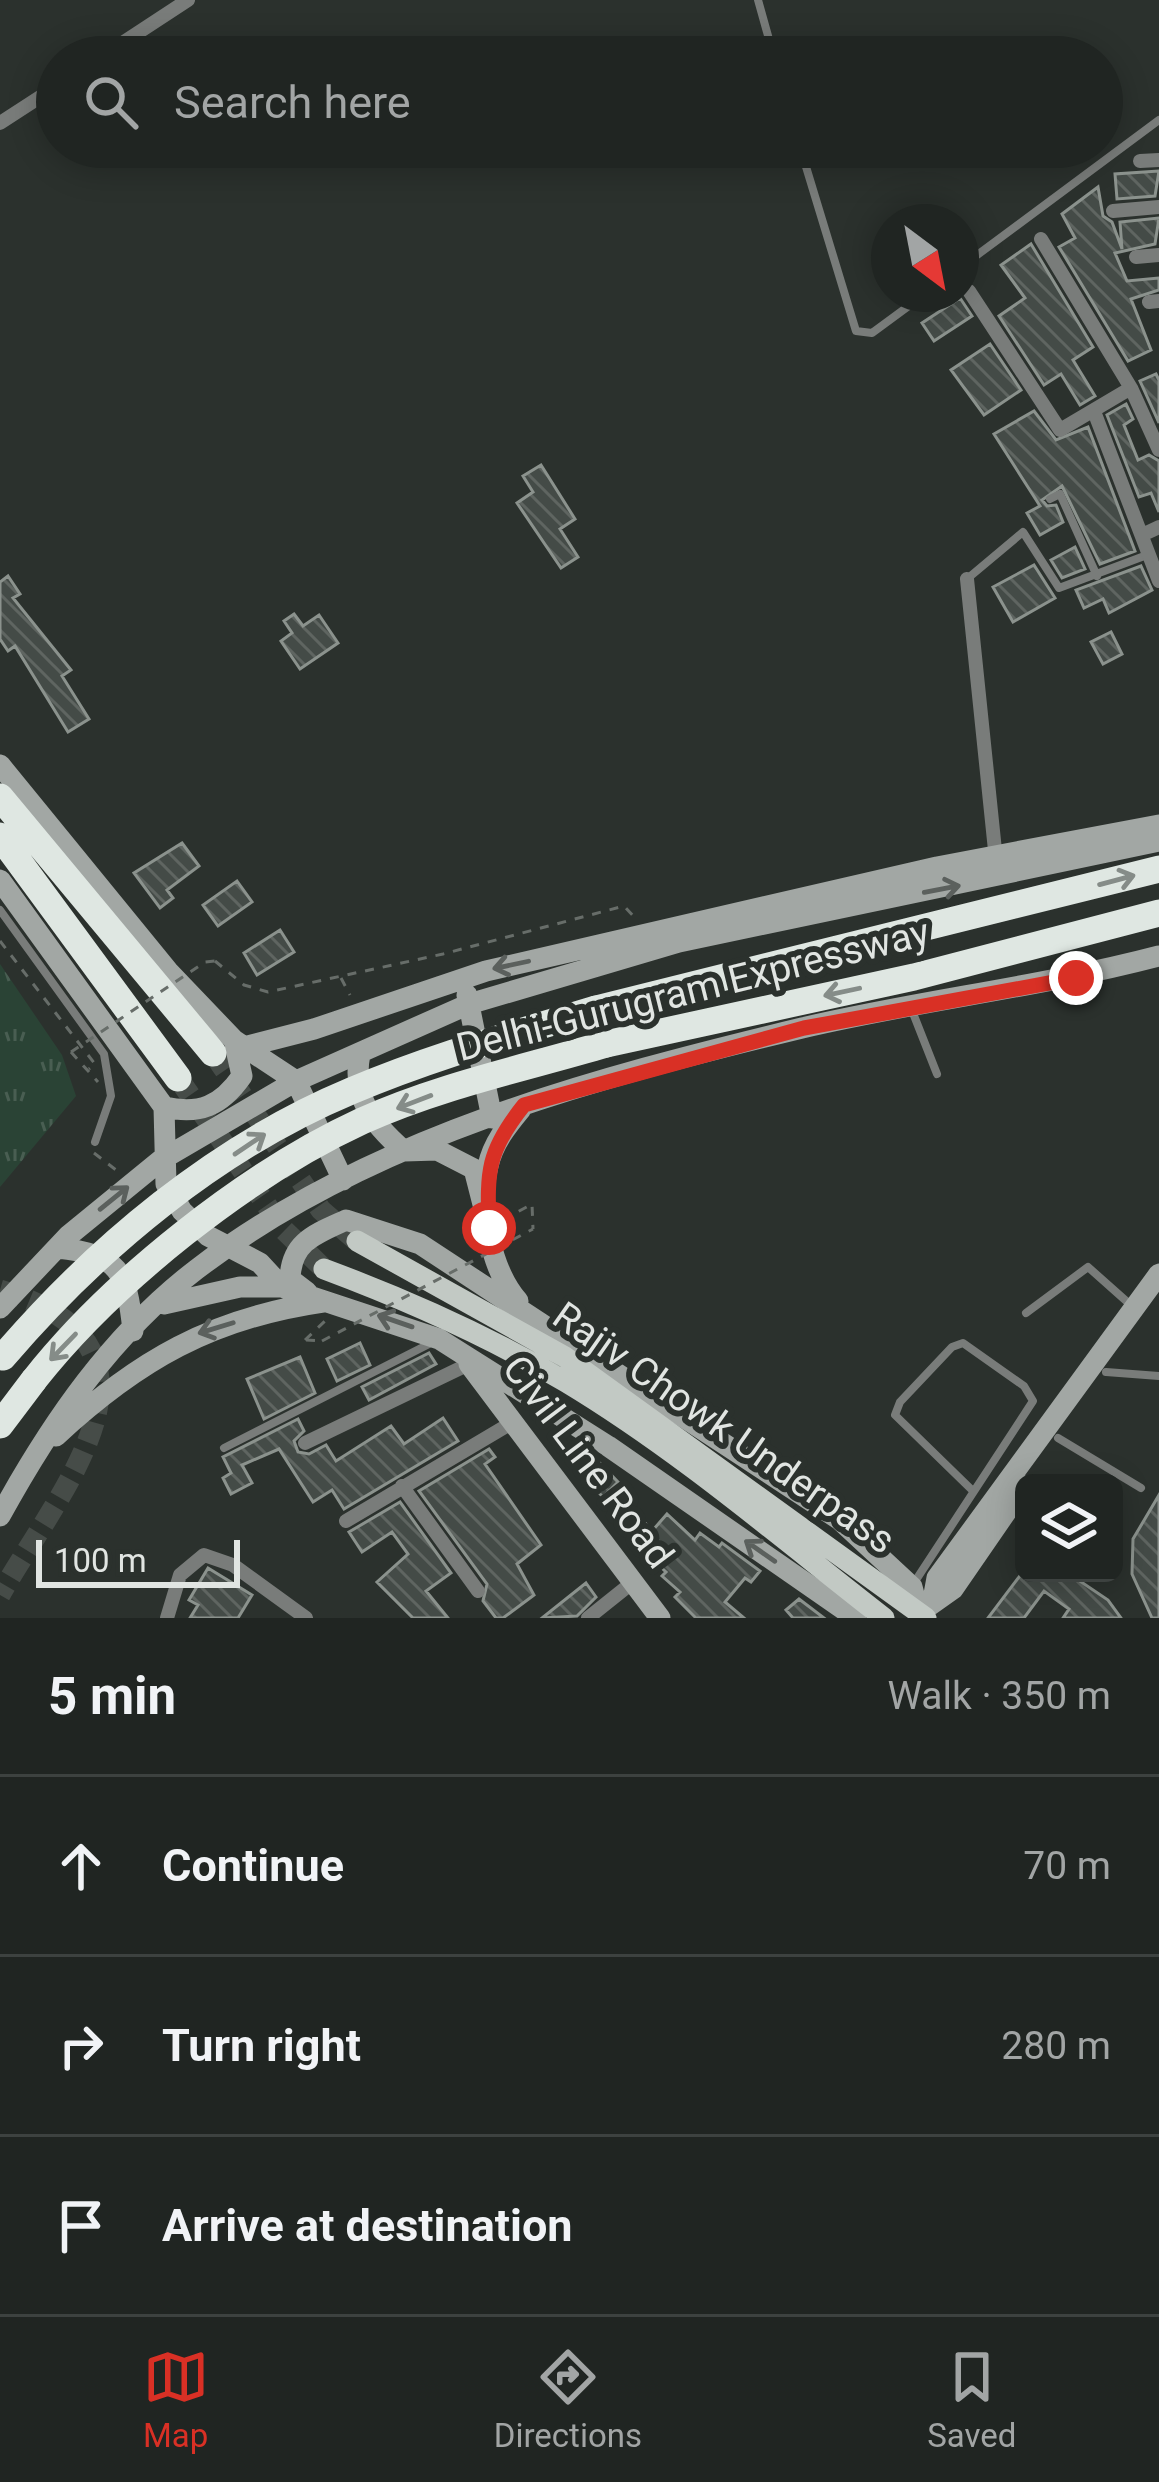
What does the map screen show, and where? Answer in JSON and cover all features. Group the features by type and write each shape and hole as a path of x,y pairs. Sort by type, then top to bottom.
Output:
{"highway":[{"path":"0,796 230,1046"},
{"path":"0,836 178,1078"},
{"name":"Delhi-Gurugram Expressway","path":"1,1358 117,1240 269,1132 418,1064 596,1009 1159,869"},
{"name":"Delhi-Gurugram Expressway","path":"0,1425 34,1380 140,1273 209,1217 287,1164 361,1122 431,1095 606,1044 914,976 1159,913"}],"main road":[{"path":"0,765 230,1046 242,1076 226,1100 192,1113 164,1107"},
{"path":"0,1308 57,1248 161,1160 296,1081 469,1004 680,942 1159,825"},
{"path":"230,1046 360,1012 464,978 641,934 1159,841"},
{"path":"0,880 164,1107 168,1134 161,1160 166,1184 182,1211 208,1236 260,1263 282,1287"},
{"path":"0,1516 32,1459 100,1363 159,1305 231,1246 343,1180 524,1105 804,1028 1076,978 1159,956"},
{"path":"464,978 492,1118"},
{"path":"230,1046 296,1081 343,1180"},
{"path":"361,1054 356,1078 373,1121 404,1151 437,1150 473,1169 509,1290 526,1310"},
{"path":"489,1228 487,1169 499,1136 524,1105"},
{"path":"331,1301 290,1279 290,1258 306,1238 346,1220 420,1244 822,1506 912,1587 925,1611"},
{"name":"Rajiv Chowk Underpass","path":"357,1241 565,1357 925,1611"},
{"path":"57,1248 88,1251 114,1264 129,1289 133,1331"},
{"name":"Rajiv Chowk Underpass","path":"324,1269 437,1316 565,1382 689,1465 884,1618"},
{"path":"925,1611 937,1578 1159,1274"},
{"path":"159,1305 240,1287 282,1287 331,1301 455,1351 608,1446 856,1618"},
{"path":"1033,1474 1159,1296"},
{"path":"32,1459 86,1408 173,1346 204,1330 331,1301"},
{"name":"Civil Line Road","path":"455,1351 660,1618"},
{"path":"925,1611 953,1589 1015,1499"}],"street":[{"path":"133,36 188,0"},
{"path":"0,123 36,100"},
{"path":"1140,161 1159,160"},
{"path":"1113,211 1159,207"},
{"path":"1041,239 1131,388 1159,450"},
{"path":"1136,257 1159,255"},
{"path":"979,306 1060,430 1095,414 1131,388"},
{"path":"1095,414 1159,581"},
{"path":"1142,535 1159,527"},
{"path":"967,579 997,867"},
{"path":"304,1443 455,1351"},
{"path":"346,1521 513,1422"},
{"path":"402,1486 478,1591"},
{"path":"166,1618 179,1575 204,1555 233,1565 307,1618"},
{"path":"588,1618 633,1582"}],"lane":[{"path":"758,0 769,36"},
{"path":"1123,147 1159,120"},
{"path":"806,168 856,331 872,333 901,312"},
{"path":"979,254 1094,168"},
{"path":"1050,499 1060,494 1097,576"},
{"path":"967,579 1023,532 1059,588 1149,554"},
{"path":"0,910 104,1054 112,1096 95,1142"},
{"path":"911,1008 937,1074"},
{"path":"1027,1313 1093,1267 1134,1308"},
{"path":"912,1587 1033,1401 1024,1386 963,1342 952,1346 900,1402 895,1415 974,1491"},
{"path":"224,1448 455,1351"},
{"path":"1106,1372 1159,1376"},
{"path":"1058,1438 1142,1488"}],"path":[{"path":"0,940 95,1064 87,1070 71,1052 205,962 215,961 244,985 268,992 623,906 632,910 641,934"},
{"path":"340,976 360,1012"},
{"path":"331,1301 305,1340 322,1341 533,1228 532,1204 489,1228"}],"green space":[{"path":"0,964 62,1055 76,1096 0,1187"}],"building":[{"path":"1159,171 1155,196 1117,199 1115,174"},
{"path":"1098,187 1103,216 1112,222 1122,249 1120,222 1159,218 1155,244 1115,253 1127,281 1159,278 1159,290 1131,299 1151,350 1128,361 1059,247 1075,238 1062,214"},
{"path":"1031,244 1093,347 1073,360 1095,396 1080,405 1061,374 1044,385 999,316 1025,298 1001,265"},
{"path":"939,312 969,312 972,316 934,341 922,323"},
{"path":"990,344 1021,390 984,415 951,370"},
{"path":"1156,374 1159,380 1159,423 1140,381"},
{"path":"1126,404 1133,419 1124,425 1138,460 1149,455 1159,461 1159,512 1151,493 1139,497 1107,415"},
{"path":"1034,411 1056,440 1088,427 1135,551 1100,564 1062,486 1042,500 1047,506 1056,505 1063,522 1040,535 1027,513 1040,506 994,434"},
{"path":"541,465 575,519 560,529 578,557 561,568 517,503 533,492 523,476"},
{"path":"1075,547 1085,569 1062,578 1051,560"},
{"path":"1034,565 1055,598 1013,622 993,587"},
{"path":"1141,566 1152,590 1109,613 1103,599 1084,608 1076,590"},
{"path":"8,576 20,594 13,598 71,670 62,676 89,719 68,732 15,646 8,651 0,639 0,582"},
{"path":"294,614 303,626 319,615 338,643 300,669 281,641 292,633 284,621"},
{"path":"1111,632 1122,654 1103,664 1091,642"},
{"path":"182,843 199,866 167,890 173,898 160,908 134,873"},
{"path":"237,881 252,902 218,926 203,905"},
{"path":"280,930 294,952 257,975 244,953"},
{"path":"360,1343 370,1365 337,1381 327,1359"},
{"path":"429,1353 436,1364 369,1400 362,1387"},
{"path":"300,1357 315,1393 264,1419 247,1379"},
{"path":"443,1418 458,1441 344,1509 332,1490 313,1502 279,1449 242,1465 252,1483 231,1494 223,1478 231,1473 223,1457 298,1419 304,1431 294,1441 298,1452 309,1454 326,1445 336,1461 391,1426 404,1444"},
{"path":"489,1449 495,1457 485,1464 541,1545 517,1564 534,1595 503,1618 496,1618 483,1601 487,1584 419,1491"},
{"path":"593,1456 618,1482 603,1497 577,1471"},
{"path":"1159,1495 1159,1618 1152,1618 1132,1574 1133,1539"},
{"path":"400,1502 451,1573 426,1591 448,1618 413,1618 377,1582 408,1554 392,1532 362,1552 349,1532"},
{"path":"667,1514 695,1540 700,1533 719,1547 722,1543 760,1571 751,1582 745,1578 725,1602 744,1618 696,1618 675,1597 680,1592 662,1576 666,1572 624,1533 638,1517 653,1530"},
{"path":"208,1568 252,1595 238,1618 190,1618 198,1605 189,1600"},
{"path":"1015,1582 1081,1582 1108,1600 1121,1618 1063,1618 1069,1609 1044,1591 1024,1618 988,1618"},
{"path":"586,1583 596,1597 577,1616 542,1618"},
{"path":"799,1599 824,1618 793,1618 786,1610"}],"tunnel":[{"path":"213,1053 321,1210 357,1241"},
{"path":"178,1078 284,1230 324,1269"},
{"path":"0,1290 57,1315 89,1346 99,1383 94,1423 76,1466 0,1595"}],"route":[{"path":"489,1228 487,1169 499,1136 524,1105 804,1028 1076,978"}]}
